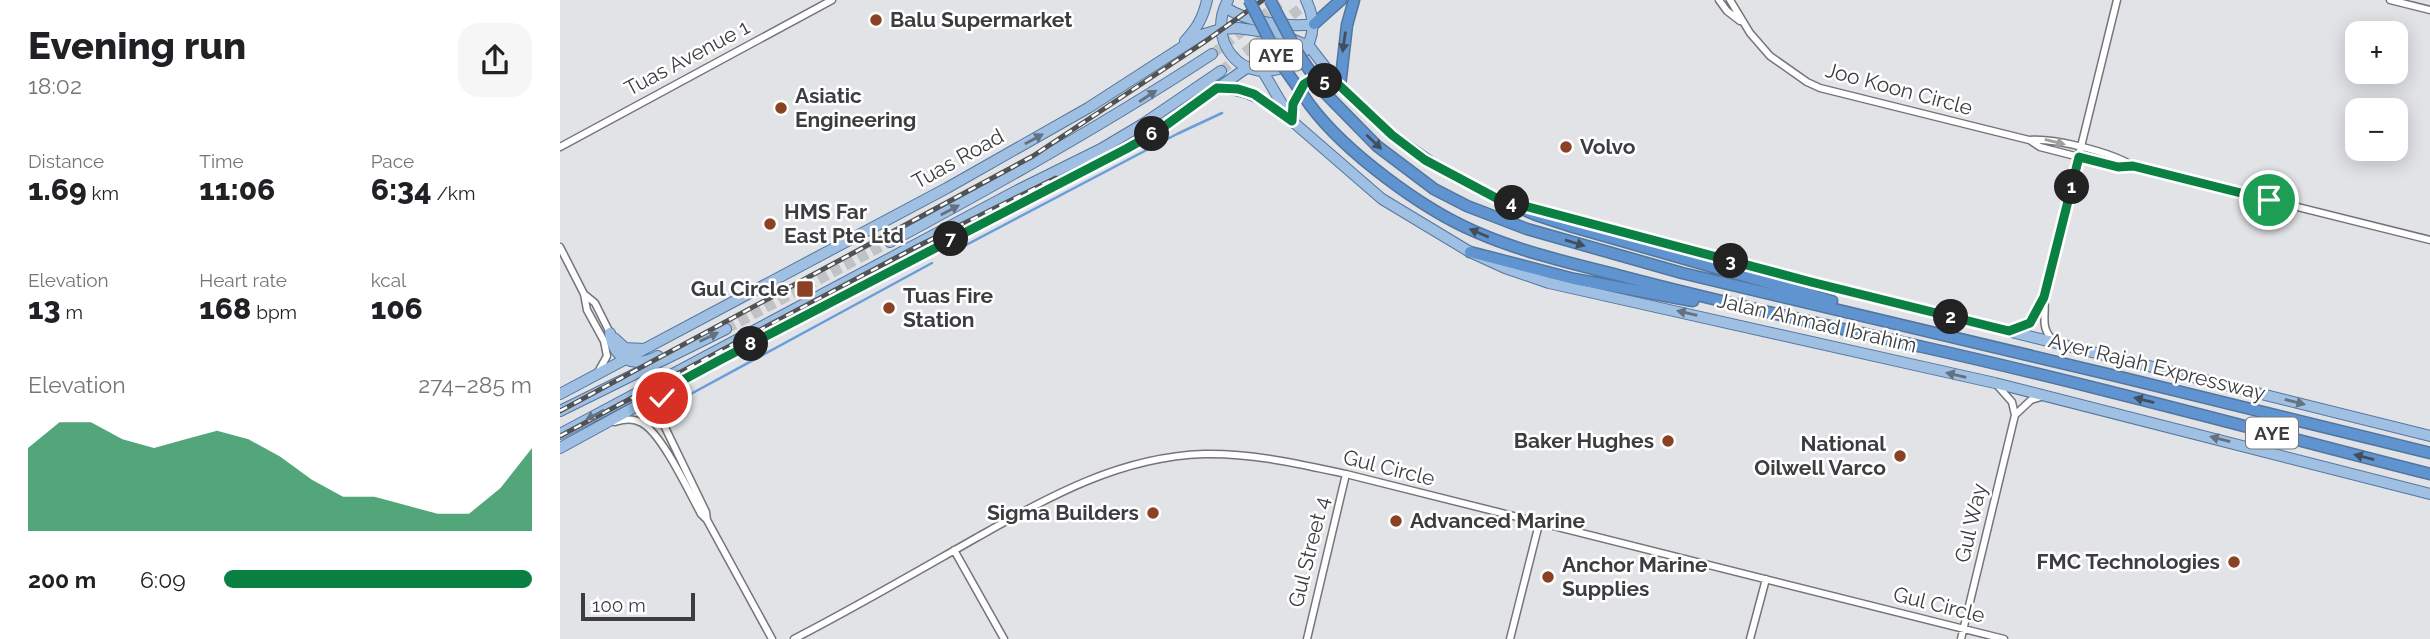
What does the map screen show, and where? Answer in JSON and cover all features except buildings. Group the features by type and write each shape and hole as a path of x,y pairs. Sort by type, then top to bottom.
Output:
{"highway":[{"name":"Ayer Rajah Expressway","path":"1249,0 1282,65 1320,119 1353,151 1431,208 1474,231 1525,251 1709,299 2029,371 2430,474"},
{"name":"Ayer Rajah Expressway","path":"1270,0 1299,55 1326,94 1377,146 1434,189 1467,206 1527,229 1682,273 2430,453"},
{"path":"1314,24 1341,0"},
{"path":"1340,86 1346,25 1354,0"},
{"path":"1498,199 1561,223 1918,328"},
{"path":"1470,252 1574,279 1695,302 1709,299"}],"main road":[{"path":"1164,60 1198,27 1207,0"},
{"path":"1225,2 1221,29 1232,55 1248,67 1277,70 1287,67 1309,46 1314,24 1306,0"},
{"path":"1225,2 1237,16 1297,26 1314,24"},
{"path":"1221,29 1238,28 1280,34 1309,46"},
{"name":"Tuas Road","path":"560,394 947,188 1088,108 1201,35 1221,29"},
{"name":"Jalan Ahmad Ibrahim","path":"1309,46 1340,86 1392,135 1425,160 1498,199 1811,282 2430,436"},
{"name":"Tuas Road","path":"890,242 1028,167 1140,101 1212,54"},
{"path":"560,448 934,247 1158,131 1248,67"},
{"name":"Jalan Ahmad Ibrahim","path":"1262,70 1292,121 1382,199 1470,252 1506,268 1549,283 1995,383 2430,494"},
{"path":"560,434 995,202 1101,149 1221,71"},
{"path":"1292,121 1293,104 1304,84 1309,81 1325,81 1340,86"},
{"path":"1217,88 1238,89 1254,94 1292,121"},
{"path":"560,411 726,329"},
{"path":"610,333 618,344 625,348 651,347"},
{"path":"610,333 618,355 626,360 641,362 671,349 683,350"}],"street":[{"name":"Tuas Avenue 1","path":"560,147 832,0"},
{"name":"Joo Koon Circle","path":"1719,0 1770,56 1820,88 2029,140 2043,139 2081,148 2119,158 2133,166 2430,240"},
{"name":"Joo Koon Circle","path":"1730,0 1742,23"},
{"path":"2061,345 2045,332 2044,297 2117,0"},
{"path":"2390,0 2430,10"},
{"name":"Joo Koon Circle","path":"2029,140 2040,147 2118,167 2133,166"},
{"path":"560,247 607,349 604,365 591,378"},
{"path":"584,295 595,303 610,333"},
{"path":"2009,331 2030,323 2044,297"},
{"path":"1995,383 2003,389 2015,415 2031,400 2047,396"},
{"path":"670,387 660,403 660,419 706,512 707,520"},
{"name":"Gul Way","path":"1961,639 2015,415"},
{"path":"600,426 627,419 650,429 707,520 772,639"},
{"name":"Gul Circle","path":"794,639 1079,483 1144,463 1174,457 1236,455 1272,458 1346,474 2004,639"},
{"name":"Gul Street 4","path":"1307,639 1346,474"},
{"path":"1510,639 1539,524"},
{"path":"954,550 1004,639"},
{"path":"1750,639 1766,579"}],"waterway":[{"path":"947,255 1222,113"},
{"path":"676,402 932,263"}],"tunnel":[{"path":"1212,54 1284,0"},
{"path":"1221,71 1311,0"},
{"path":"726,329 890,242"}],"railway":[{"path":"560,411 1033,156 1263,0"},
{"path":"560,436 918,246 1056,178"}],"place":[{"name":"Balu Supermarket","path":"876,20"},
{"name":"Asiatic Engineering","path":"781,108"},
{"name":"Volvo","path":"1566,147"},
{"name":"HMS Far East Pte Ltd","path":"770,224"},
{"name":"Gul Circle","path":"805,289"},
{"name":"Tuas Fire Station","path":"889,308"},
{"name":"Baker Hughes","path":"1668,441"},
{"name":"National Oilwell Varco","path":"1900,456"},
{"name":"Sigma Builders","path":"1153,513"},
{"name":"Advanced Marine","path":"1396,521"},
{"name":"FMC Technologies","path":"2234,562"},
{"name":"Anchor Marine Supplies","path":"1548,577"}],"route":[{"path":"662,398 670,387 720,360 1126,149 1158,131 1217,88 1238,89 1254,94 1292,121 1293,104 1304,84 1309,81 1325,81 1340,86 1392,135 1425,160 1498,199 2009,331 2030,323 2044,297 2079,157 2118,167 2133,166 2269,200"}]}
